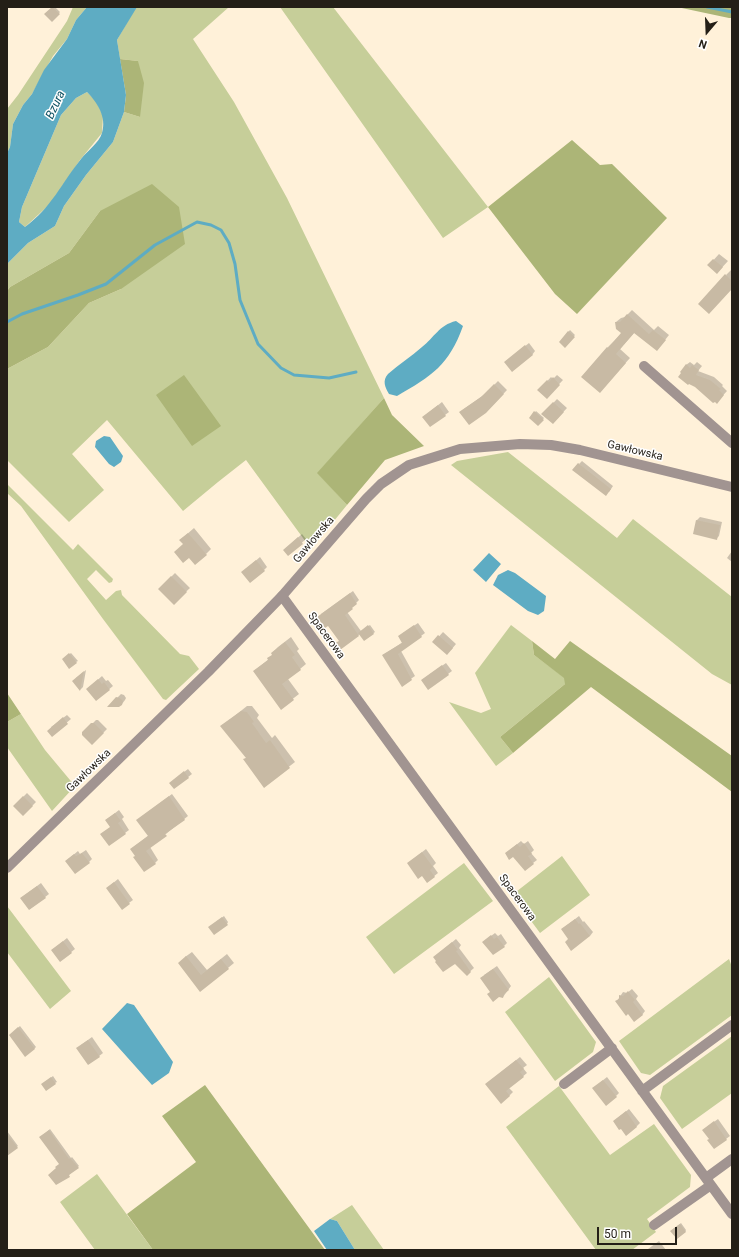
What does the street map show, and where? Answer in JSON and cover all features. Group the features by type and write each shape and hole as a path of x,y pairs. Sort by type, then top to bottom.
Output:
{"street":[{"path":"644,366 732,443"},
{"name":"Gawłowska","path":"7,868 208,672 282,596 366,499 382,484 408,465 460,449 520,444 551,445 732,486"},
{"name":"Spacerowa","path":"282,596 732,1214"},
{"path":"642,1090 732,1025"},
{"path":"564,1084 612,1048"},
{"path":"654,1225 708,1182 732,1159"}],"green space":[{"path":"73,7 87,7 76,20 67,39 53,56 32,94 23,105 13,124 10,147 7,153 7,109 18,95 67,21"},
{"path":"136,7 229,7 193,39 234,102 287,198 384,398 318,473 347,505 311,549 246,460 183,511 107,420 72,454 104,490 69,522 7,460 7,369 48,347 89,303 121,289 100,211 69,253 10,287 7,291 7,264 28,243 55,226 64,206 86,175 113,142 124,112 140,117 138,61 120,59 117,40"},
{"path":"280,7 333,7 488,207 443,238"},
{"path":"677,7 732,7 732,18 729,18"},
{"path":"120,59 138,61 144,83 140,117 124,112 126,95"},
{"path":"87,92 96,101 103,116 102,133 80,160 51,203 25,227 19,222 22,207 61,115 76,98"},
{"path":"572,140 600,165 612,164 667,218 577,314 555,294 488,207"},
{"path":"152,184 179,207 185,244 121,289 89,303 48,347 7,369 7,291 10,287 69,253 100,211"},
{"path":"184,375 221,426 192,446 156,395"},
{"path":"384,398 392,415 424,446 385,460 347,505 317,473"},
{"path":"508,452 617,538 633,519 732,597 732,685 712,674 451,465 457,461"},
{"path":"7,484 73,550 78,544 113,579 112,582 109,583 96,570 87,579 106,600 116,591 121,590 122,595 180,654 189,656 199,669 166,700 163,699 103,619 21,506 7,493"},
{"path":"511,625 532,641 534,655 565,678 565,684 500,737 513,753 496,766 449,702 481,713 491,709 475,673"},
{"path":"532,641 555,659 570,641 732,756 732,792 591,687 513,753 500,737 565,684 564,678 534,655"},
{"path":"7,693 21,714 7,722"},
{"path":"21,714 45,750 75,786 52,811 7,747 7,722"},
{"path":"562,856 590,895 540,933 512,895"},
{"path":"464,863 493,901 394,974 366,937"},
{"path":"7,906 71,991 50,1009 7,952"},
{"path":"729,959 732,967 732,1015 650,1075 641,1073 619,1041"},
{"path":"549,977 596,1042 593,1052 555,1081 505,1012"},
{"path":"732,1036 732,1093 682,1129 660,1098 663,1086"},
{"path":"205,1085 325,1250 153,1250 127,1214 196,1162 162,1116"},
{"path":"559,1086 610,1155 654,1124 691,1175 690,1187 647,1219 656,1232 632,1250 596,1250 506,1127"},
{"path":"97,1174 153,1250 95,1250 60,1202"},
{"path":"352,1205 384,1250 355,1250 337,1221 330,1219"}],"water":[{"name":"Bzura","path":"87,7 137,7 117,40 126,95 124,112 113,142 86,175 64,206 55,226 28,243 7,264 7,153 10,147 13,124 23,105 32,94 44,70 67,39 76,20","holes":["87,92 91,96 102,116 103,127 100,137 96,144 74,168 56,195 25,227 19,222 22,207 61,115 76,98"]},
{"path":"456,321 463,326 452,351 438,368 420,382 397,396 389,394 385,386 385,379 388,374 414,354 445,325"},
{"path":"104,436 110,437 123,456 121,462 114,467 109,464 95,447 96,441"},
{"path":"489,553 501,564 486,582 473,570"},
{"path":"508,570 515,573 546,596 544,611 538,615 528,611 493,585 498,575"},
{"path":"127,1003 134,1005 173,1062 169,1073 152,1085 102,1029"},
{"path":"330,1219 337,1221 355,1250 327,1250 314,1231"}],"building":[{"path":"52,7 60,14 52,22 44,14"},
{"path":"713,259 723,267 717,274 707,265"},
{"path":"725,274 732,281 732,289 709,314 698,304"},
{"path":"627,314 649,334 653,330 666,340 657,351 634,333 616,354 626,363 600,393 581,377 621,333 616,329 615,322 620,322"},
{"path":"568,331 575,337 565,348 559,342"},
{"path":"525,345 533,355 512,372 504,362"},
{"path":"686,364 690,368 692,365 699,370 696,375 710,380 721,389 719,390 724,395 717,404 715,402 713,403 695,387 689,384 688,385 678,377"},
{"path":"553,377 560,385 547,399 537,390 547,380 549,382"},
{"path":"494,384 504,394 486,413 469,425 459,412 481,397"},
{"path":"553,402 564,412 553,424 541,414"},
{"path":"438,405 446,416 430,427 422,417"},
{"path":"534,411 544,420 538,426 529,418"},
{"path":"578,463 611,489 606,496 572,470"},
{"path":"696,520 720,525 717,540 693,534"},
{"path":"188,533 207,555 195,565 189,558 183,563 174,552 183,544 179,540"},
{"path":"298,537 303,544 288,556 283,550"},
{"path":"256,560 265,571 250,583 241,572"},
{"path":"171,576 187,592 174,605 158,589"},
{"path":"350,593 357,604 345,615 359,636 340,650 335,643 339,641 328,626 325,628 317,617"},
{"path":"368,625 374,634 364,641 358,633"},
{"path":"414,625 422,637 398,654 412,680 402,687 382,655 402,643 398,636"},
{"path":"438,635 453,648 447,655 432,642"},
{"path":"285,642 295,655 292,657 301,670 282,684 294,700 281,710 253,671 268,660 267,658 272,655 271,653"},
{"path":"69,653 77,663 69,669 62,659"},
{"path":"442,665 449,675 428,690 421,680"},
{"path":"84,671 80,691 72,681"},
{"path":"98,679 102,684 104,682 110,690 96,701 86,689"},
{"path":"116,697 123,701 122,705 119,707 107,707"},
{"path":"241,711 247,712 254,722 252,723 266,743 270,740 290,768 264,788 243,759 246,758 220,726"},
{"path":"63,717 68,724 52,737 47,731"},
{"path":"91,723 94,723 104,733 92,745 82,735 82,732"},
{"path":"184,771 189,778 174,789 169,783"},
{"path":"23,796 33,806 23,816 13,806"},
{"path":"169,796 185,820 165,834 167,836 146,851 156,864 144,872 133,857 135,856 130,849 148,836 136,820"},
{"path":"115,813 121,821 118,823 126,834 109,846 100,834 110,827 105,820"},
{"path":"524,843 532,854 528,856 534,864 525,871 513,857 509,860 505,853 517,844 520,847"},
{"path":"422,852 433,867 430,870 435,877 427,883 422,876 418,879 407,863"},
{"path":"82,853 90,863 75,874 65,861 74,854 76,856"},
{"path":"114,882 130,904 122,910 106,888"},
{"path":"37,886 46,898 29,910 20,898"},
{"path":"222,917 228,925 214,935 208,927"},
{"path":"575,919 590,936 571,951 565,942 568,939 561,929"},
{"path":"491,935 494,939 497,937 505,947 493,955 482,942"},
{"path":"63,941 72,953 60,962 51,950"},
{"path":"452,942 458,950 456,951 471,972 467,976 455,964 443,972 435,962 436,961 433,957"},
{"path":"186,956 201,975 221,959 229,969 200,992 178,963"},
{"path":"493,969 509,990 504,994 503,998 499,997 493,1002 487,994 490,992 480,978"},
{"path":"628,991 635,1000 633,1002 643,1015 634,1022 628,1014 626,1016 615,1001 619,999 619,995 623,996"},
{"path":"18,1027 35,1049 25,1057 9,1035"},
{"path":"88,1040 100,1057 88,1065 76,1048"},
{"path":"516,1060 524,1069 520,1072 524,1077 506,1091 510,1096 501,1104 485,1084"},
{"path":"51,1077 56,1084 46,1091 41,1084"},
{"path":"603,1080 617,1097 606,1106 592,1088"},
{"path":"626,1111 637,1127 626,1136 621,1129 619,1130 613,1121"},
{"path":"714,1121 727,1140 714,1149 702,1130"},
{"path":"49,1130 69,1159 70,1158 79,1168 69,1175 70,1177 56,1185 48,1175 59,1164 39,1137"},
{"path":"7,1134 18,1148 7,1156"},
{"path":"680,1224 686,1232 677,1239 670,1231"}],"waterway":[{"path":"707,7 732,12"},
{"path":"7,322 22,314 106,284 155,245 197,222 211,225 221,230 229,243 235,264 240,300 258,344 281,368 294,375 329,378 356,372"}]}
